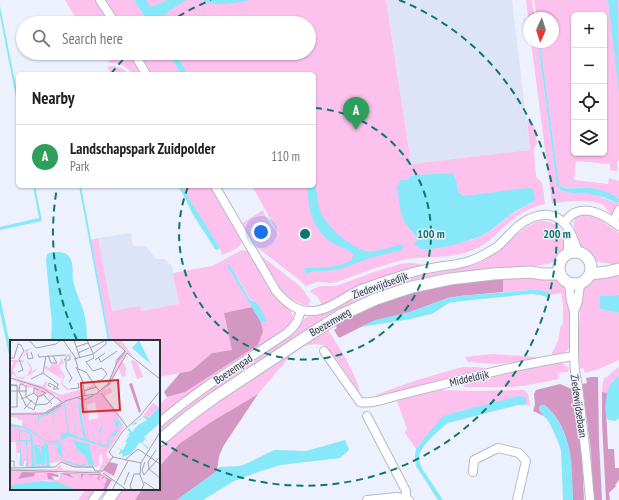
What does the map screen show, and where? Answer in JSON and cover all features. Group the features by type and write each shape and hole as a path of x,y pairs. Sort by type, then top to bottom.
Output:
{"main road":[{"path":"573,253 583,255 588,259 590,269 584,281 575,283 565,281 560,269 561,260 573,253"},
{"path":"590,269 607,266 619,269"},
{"name":"Boezemweg","path":"160,440 208,402 300,341 341,315 376,299 412,286 450,279 493,274 530,272 542,267 560,269"},
{"path":"108,500 115,490"}],"street":[{"path":"100,0 110,16"},
{"path":"138,60 145,72"},
{"path":"216,188 276,291 283,300 300,310"},
{"path":"573,253 574,239 566,227 570,216 585,210 607,218 616,224 619,210"},
{"name":"Ziedewijdsedijk","path":"300,310 316,311 325,309 361,289 386,280 427,269 458,265 471,261 498,246 518,226 536,217 550,215 556,217 566,227"},
{"name":"Ziedewijdsebaan","path":"575,283 572,301 574,312 575,371 578,386 590,500"},
{"name":"Boezempad","path":"160,422 225,373 288,333 298,322 300,310"},
{"name":"Middeldijk","path":"324,351 360,402 364,403 380,401 497,371 574,356"},
{"path":"367,416 406,491 407,500 397,497 367,500"},
{"path":"473,472 474,460 498,448 519,453 526,461 517,500"},
{"path":"93,500 100,490"}],"shaded area":[{"path":"65,0 95,0 105,16 75,16"},
{"path":"106,0 134,0 144,16 116,16"},
{"path":"143,0 386,0 411,164 530,150 527,120 534,125 537,143 534,149 536,177 542,183 545,204 531,208 507,224 485,244 465,253 449,256 405,259 337,282 317,282 306,286 258,248 241,224 263,210 265,216 281,238 253,188 316,188 316,72 187,72 179,60 316,60 316,16 153,16","holes":["453,173 458,191 465,196 531,203 510,215 492,230 472,240 433,248 418,246 417,238 411,231 404,180 408,180 410,176 416,175"]},
{"path":"386,0 512,0 530,150 411,164"},
{"path":"526,0 532,0 534,12 528,12"},
{"path":"534,0 619,0 618,170 610,170 610,164 576,161 574,180 608,184 609,178 619,181 619,199 597,189 566,188 559,185 541,48 559,48 559,12 536,12"},
{"path":"532,48 539,48 557,186 561,191 565,192 586,193 617,203 619,201 617,209 611,215 603,205 598,203 578,201 552,203"},
{"path":"110,60 133,60 141,72 132,72 117,63 109,63"},
{"path":"142,60 172,60 180,72 150,72"},
{"path":"107,67 117,67 127,72 110,72"},
{"path":"182,188 213,188 242,241 241,244 234,250 222,255 220,248"},
{"path":"581,212 590,212 619,233 619,265 598,262 582,249 576,236 574,226 575,217"},
{"path":"540,221 549,222 557,226 562,232 565,239 565,247 557,260 548,264 376,294 160,434 160,427 189,404 294,333 303,320 307,317 325,313 359,296 395,282 480,262 488,258 531,224"},
{"path":"131,233 133,246 146,246 156,259 164,259 172,266 179,304 141,311 140,306 112,311 98,238"},
{"path":"98,238 112,311 140,306 141,311 179,304 173,273 212,266 242,250 249,252 283,304 291,311 294,319 292,326 160,419 160,404 167,397 185,392 263,331 257,303 250,299 239,280 227,266 252,307 224,313 233,350 212,353 191,371 160,377 160,340 110,340 91,240"},
{"path":"260,255 300,286 311,301 308,303 310,306 301,304 285,294 274,280"},
{"path":"409,263 424,266 322,305 317,296 310,292 311,290 320,286 336,286 374,272 400,264"},
{"path":"619,273 619,295 600,296 599,308 616,313 619,312 619,360 599,369 585,373 583,368 580,369 578,337 582,289 589,278"},
{"path":"530,276 553,277 564,285 568,292 570,344 567,350 560,355 552,355 552,353 558,341 561,325 563,324 563,305 561,293 550,295 540,290 503,292 503,279"},
{"path":"503,279 503,292 448,298 410,312 367,324 339,338 334,330 337,328 335,324 385,300 399,295 443,285"},
{"path":"252,307 261,322 263,331 258,345 185,392 167,397 164,392 180,373 191,371 212,353 232,350 224,313"},
{"path":"327,328 350,366 360,391 324,345 315,344 304,346 291,355 258,394 211,422 179,444 160,466 160,447 199,414"},
{"path":"493,354 536,357 537,359 522,362 494,364 468,362 465,357"},
{"path":"562,363 569,368 568,372 558,373 559,379 513,387 465,387 462,385 542,365"},
{"path":"463,367 478,367 487,369 486,371 381,397 376,395 430,376"},
{"path":"619,367 619,375 612,383 608,393 602,392 605,377 606,378"},
{"path":"598,377 602,500 593,500 591,451 582,384 587,383 586,378"},
{"path":"560,384 574,390 582,458 584,500 573,500 570,456 561,426 547,407 539,410 546,417 533,411 535,404 534,394 536,390"},
{"path":"437,390 524,390 528,394 530,406 524,405 526,404 466,409 456,412 416,449 405,433 407,429 397,401"},
{"path":"602,392 608,393 606,407 608,449 614,449 615,468 619,468 619,480 615,485 616,486 609,493 610,500 606,500"},
{"path":"258,394 224,445 219,456 217,471 177,500 135,500 141,490 160,490 160,466 179,444 211,422"},
{"path":"85,490 95,490 88,500 78,500"},
{"path":"121,490 141,490 135,500 113,500"}],"water":[{"path":"134,0 146,0 151,7 168,0 187,0 163,16 144,16"},
{"path":"202,0 249,0 218,4"},
{"path":"608,0 618,0 619,93"},
{"path":"0,6 16,87 16,98 0,15"},
{"path":"539,48 541,48 559,185 566,188 601,190 613,195 619,199 619,201 617,203 603,197 590,194 561,191 557,186"},
{"path":"172,60 179,60 187,72 180,72"},
{"path":"453,173 458,191 465,196 528,188 533,189 535,200 511,214 491,230 476,238 437,248 420,249 414,244 417,241 417,238 405,223 401,213 397,188 399,183 402,180 408,180 410,176"},
{"path":"316,187 319,208 326,222 340,236 355,247 372,252 400,245 404,246 402,250 370,258 341,269 313,271 306,274 304,268 322,268 340,265 352,260 353,254 348,250 334,244 323,235 316,226 309,205 307,188"},
{"path":"33,188 35,188 42,221 0,230 0,227 39,218"},
{"path":"79,188 81,188 110,340 108,340"},
{"path":"179,188 182,188 220,248 218,250 215,249 192,213"},
{"path":"57,252 69,256 74,284 85,316 87,340 51,340 52,324 46,260 47,254"},
{"path":"228,264 250,300 257,303 267,321 261,322 227,266"},
{"path":"540,290 550,293 550,298 531,294 462,301 449,303 432,314 361,327 375,320 410,312 448,298"},
{"path":"619,295 619,312 616,313 599,308 600,296"},
{"path":"0,297 10,344 10,359 0,312"},
{"path":"619,375 619,418 615,421 608,420 606,417 605,408 607,393 613,381"},
{"path":"520,396 526,398 526,404 448,423 436,433 423,448 420,453 419,461 423,470 443,500 438,500 416,466 415,455 416,449 419,445 442,417"},
{"path":"541,405 545,405 553,413 562,428 570,450 573,500 563,500 561,450 549,422 539,410"},
{"path":"345,440 349,449 340,458 281,465 234,481 203,500 177,500 217,471 219,467 240,466 274,450 306,451"}],"place":[{"name":"Landschapspark Zuidpolder","path":"356,130"}]}
